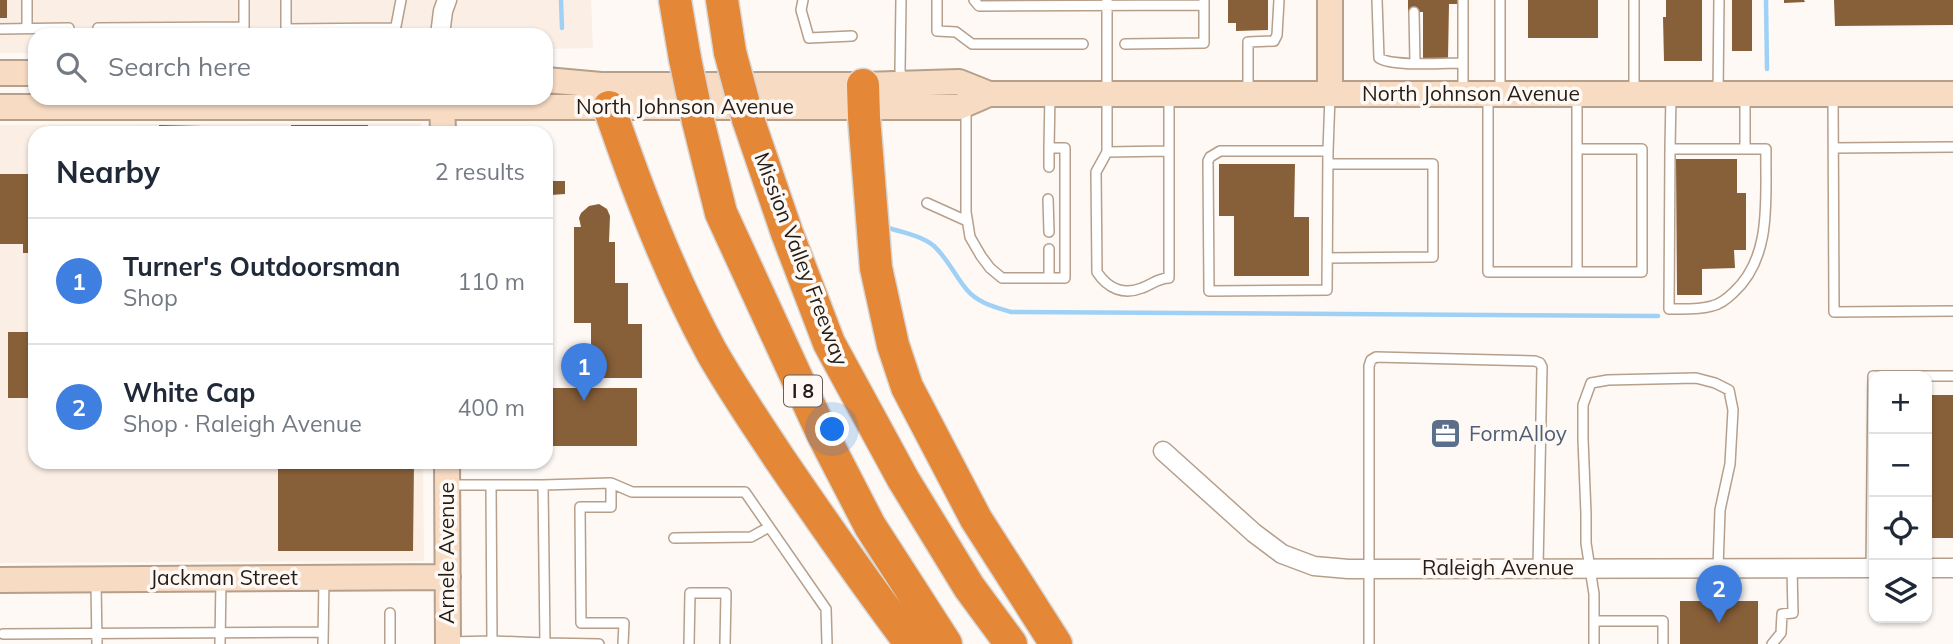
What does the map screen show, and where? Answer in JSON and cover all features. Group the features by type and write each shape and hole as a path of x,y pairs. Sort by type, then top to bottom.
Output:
{"highway":[{"name":"I 8","path":"675,0 698,121 721,213 823,435 870,526 946,644"},
{"name":"Mission Valley Freeway","path":"722,0 730,52 748,119 829,343 903,479 970,587 1011,644"},
{"path":"863,96 876,268 892,345 907,387 976,519 1056,644"},
{"path":"609,107 635,184 661,248 713,353 811,506 911,644"}],"main road":[{"path":"1330,0 1330,94"},
{"path":"0,73 28,73"},
{"name":"North Johnson Avenue","path":"553,81 863,96 959,107 978,98 1050,94 1953,94"},
{"name":"North Johnson Avenue","path":"526,105 609,107 863,96 902,83 959,82 978,98"},
{"name":"North Johnson Avenue","path":"0,107 221,105"},
{"path":"442,105 443,126"},
{"name":"Arnele Avenue","path":"447,474 448,643"},
{"name":"Jackman Street","path":"0,580 448,577"}],"street":[{"path":"441,28 447,0"},
{"name":"Raleigh Avenue","path":"1163,451 1254,533 1282,554 1314,566 1370,569 1869,568"},
{"path":"1932,568 1953,568"}],"lane":[{"path":"0,29 27,29 27,0"},
{"path":"244,0 244,28"},
{"path":"286,0 286,28"},
{"path":"393,28 396,26 401,0"},
{"path":"803,0 801,9 809,38 852,36"},
{"path":"901,0 902,83"},
{"path":"937,0 937,32 956,32 972,44 1083,44"},
{"path":"974,0 979,6 1204,3 1204,43 1125,44"},
{"path":"1248,94 1248,42 1274,41 1277,35 1279,0"},
{"path":"1377,0 1379,58 1384,61 1415,63 1463,63"},
{"path":"1463,0 1463,94"},
{"path":"1500,0 1488,272 1642,272 1642,149 1577,149"},
{"path":"1634,0 1634,94"},
{"path":"1718,94 1719,0"},
{"path":"1107,3 1107,152 1096,172 1097,272 1102,281 1124,291 1143,288 1160,278 1169,278 1169,94"},
{"path":"1415,12 1415,63"},
{"path":"1049,167 1050,94"},
{"path":"1328,151 1220,151 1210,157 1209,290 1327,290 1330,94"},
{"path":"1577,94 1577,272"},
{"path":"1670,149 1766,149 1764,231 1760,251 1752,270 1740,286 1726,299 1713,306 1669,309 1670,149 1671,94"},
{"path":"1745,94 1745,149"},
{"path":"1833,94 1834,312 1953,311"},
{"path":"978,98 967,221 970,237 981,256 1002,278 1065,278 1065,148 1049,148"},
{"path":"1833,148 1953,147"},
{"path":"1107,152 1169,151"},
{"path":"1327,258 1433,257 1433,164 1328,164"},
{"path":"1048,199 1049,232"},
{"path":"927,203 967,221"},
{"path":"1049,249 1049,278"},
{"path":"1369,644 1369,366 1371,360 1376,357 1539,363 1542,367 1538,568"},
{"path":"1873,560 1873,376 1953,376"},
{"path":"1594,644 1594,594 1586,544 1583,428 1583,405 1591,383 1608,380 1696,378 1730,390 1733,410 1730,464 1720,510 1718,568"},
{"path":"447,474 491,485 611,483 632,492 745,492 826,610 827,644"},
{"path":"611,483 611,507 580,507 580,623 624,623 623,644"},
{"path":"491,485 492,641"},
{"path":"543,485 545,643"},
{"path":"674,538 751,537 769,527"},
{"path":"1772,644 1781,633 1782,614 1793,614 1792,568"},
{"path":"323,644 324,578"},
{"path":"96,579 97,644"},
{"path":"220,644 221,579"},
{"path":"689,644 690,593 726,593 725,644"},
{"path":"390,613 390,644"},
{"path":"1594,621 1663,621 1663,644"},
{"path":"4,634 323,632"},
{"path":"448,643 492,641 599,644"}],"shaded area":[{"path":"0,0 591,0 593,48 553,49 553,28 28,28 28,53 0,53"},
{"path":"421,123 421,126 28,126 28,469 423,469 424,561 0,563 0,125"}],"building":[{"path":"0,0 7,0 7,18 0,18"},
{"path":"1228,0 1268,0 1268,30 1236,31 1236,23 1228,23"},
{"path":"1408,0 1458,0 1458,4 1449,4 1448,58 1423,58 1423,12 1408,12"},
{"path":"1528,0 1598,0 1598,38 1528,38"},
{"path":"1666,0 1702,0 1702,61 1664,61 1663,17 1666,17"},
{"path":"1732,0 1752,0 1752,51 1732,51"},
{"path":"1784,0 1804,0 1805,2 1784,3"},
{"path":"1834,0 1953,0 1953,25 1835,26"},
{"path":"291,125 368,125 368,126"},
{"path":"1676,159 1737,159 1737,193 1746,193 1746,250 1734,250 1735,268 1702,269 1702,295 1677,295"},
{"path":"1219,164 1295,164 1294,217 1309,217 1309,276 1234,276 1234,216 1219,216"},
{"path":"0,174 28,174 28,253 23,253 23,244 0,244"},
{"path":"553,181 565,181 565,194 553,195"},
{"path":"599,204 607,209 610,216 609,242 615,242 615,283 628,283 628,324 642,324 642,378 591,378 591,323 574,323 574,227 581,227 581,213 589,206"},
{"path":"8,332 28,332 28,398 8,398"},
{"path":"553,388 637,388 637,446 553,446"},
{"path":"1932,395 1953,395 1953,538 1932,538"},
{"path":"278,469 414,469 413,551 278,551"},
{"path":"1680,601 1758,601 1758,644 1680,644"}],"waterway":[{"path":"561,0 562,28"},
{"path":"1766,0 1767,69"},
{"path":"888,228 912,235 934,246 971,294 987,304 1011,312 1658,316"}],"place":[{"name":"Turner's Outdoorsman","path":"584,401"},
{"name":"FormAlloy","path":"1446,434"},
{"name":"White Cap","path":"1719,623"}]}
